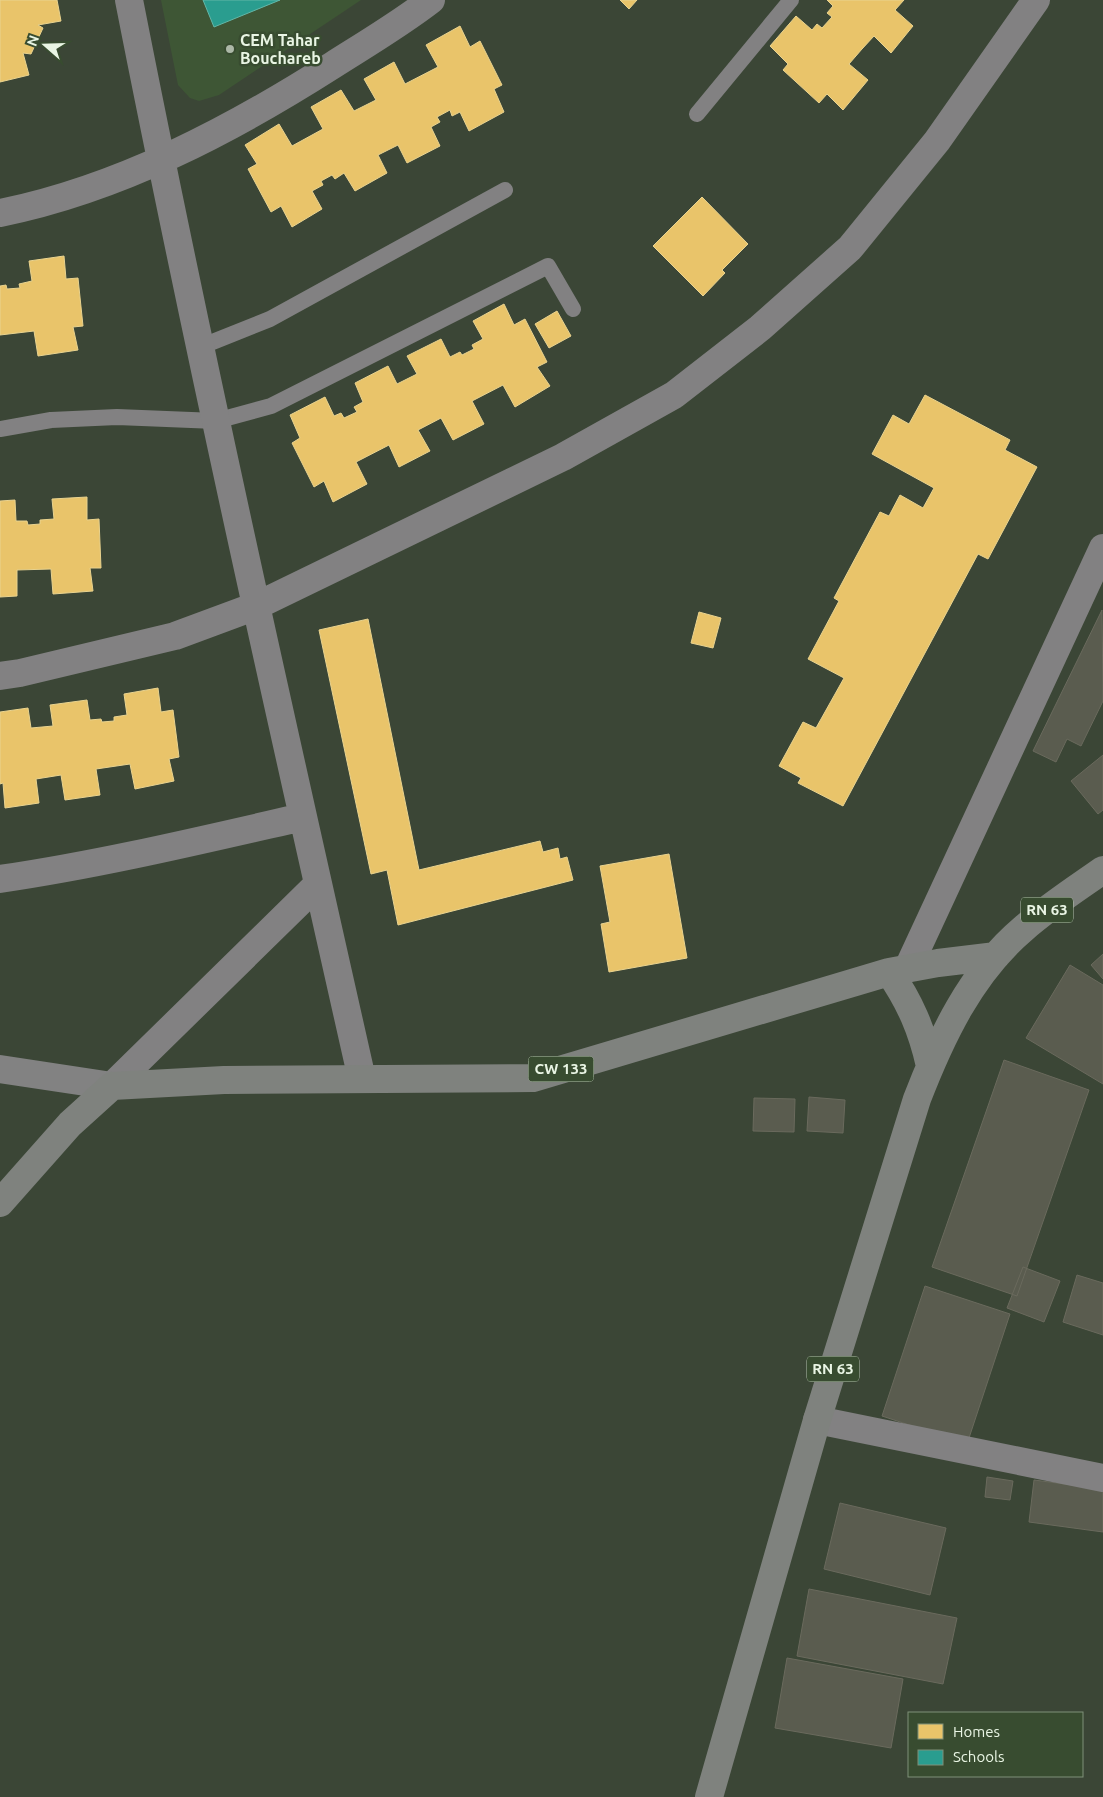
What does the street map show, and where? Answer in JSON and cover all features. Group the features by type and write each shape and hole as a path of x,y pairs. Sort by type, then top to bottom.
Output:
{"main road":[{"name":"RN 63","path":"709,1797 817,1420 917,1099 930,1066 948,1027 971,988 996,956 1022,929 1103,870"},
{"name":"CW 133","path":"0,1069 112,1086 224,1080 534,1078 898,970 996,956"},
{"path":"898,970 922,1032 930,1066"},
{"path":"0,1203 70,1124 112,1086"}],"street":[{"path":"129,0 160,161 200,347 362,1079"},
{"path":"0,213 38,206 160,161 289,93 404,21 431,0"},
{"path":"0,676 20,673 175,636 256,606 563,457 674,395 737,346 850,248 937,141 1036,0"},
{"path":"898,970 1103,548"},
{"path":"0,879 164,849 303,817"},
{"path":"112,1086 318,884"},
{"path":"817,1420 1103,1478"}],"lane":[{"path":"697,114 790,0"},
{"path":"200,347 270,319 505,190"},
{"path":"0,429 51,420 117,417 216,421 271,406 548,266 573,309"}],"shaded area":[{"name":"CEM Tahar Bouchareb","path":"161,0 361,0 219,95 199,101 190,98 178,85"}],"building: Homes":[{"path":"0,0 57,0 61,21 38,25 43,28 31,54 23,53 29,75 0,82"},
{"path":"620,0 637,0 629,9"},
{"path":"827,0 904,0 895,10 913,26 891,53 874,36 849,64 868,80 843,110 827,94 819,103 783,70 788,64 770,46 796,16 812,30 817,24 822,28 832,17 827,13 833,6"},
{"path":"460,26 470,47 480,41 502,85 494,89 504,112 469,131 460,112 452,116 450,110 437,117 440,122 431,127 440,146 407,163 398,145 378,155 387,173 355,191 344,173 335,179 332,175 321,181 323,185 312,191 322,209 292,227 281,206 271,212 248,169 257,164 245,145 279,124 292,146 323,129 311,107 341,90 354,111 376,100 364,79 394,62 405,84 438,67 426,45"},
{"path":"702,197 748,244 722,270 725,273 703,296 653,246"},
{"path":"64,256 66,279 78,278 83,326 73,327 78,350 38,356 34,331 0,335 0,286 6,285 7,289 20,288 19,284 32,281 29,261"},
{"path":"504,304 514,325 525,319 547,362 537,367 550,386 515,407 503,385 472,401 484,424 453,440 441,418 418,430 430,451 399,467 389,445 356,462 367,484 333,502 324,481 314,487 292,443 300,438 290,415 325,397 334,416 341,413 344,418 357,412 354,407 363,402 355,383 388,366 397,384 417,374 407,356 441,339 450,357 460,352 462,355 474,349 472,345 483,339 473,321"},
{"path":"557,311 571,336 549,348 535,324"},
{"path":"925,395 1010,440 1005,450 1037,467 988,559 978,554 843,806 798,783 801,778 779,766 803,722 816,728 844,678 808,659 839,601 834,598 880,512 889,516 900,495 923,508 934,488 872,454 893,415 909,424"},
{"path":"87,497 87,520 99,519 101,568 90,568 93,591 53,594 51,569 17,570 17,596 0,597 0,501 15,500 16,521 27,521 28,525 40,524 40,520 54,519 52,499"},
{"path":"699,612 721,618 713,648 691,643"},
{"path":"368,619 419,870 540,841 543,852 558,848 560,859 567,857 573,880 398,925 387,870 371,874 319,630"},
{"path":"158,688 161,712 173,710 179,757 169,759 174,781 135,789 130,764 96,769 100,795 65,800 61,775 36,779 39,803 5,808 3,783 0,784 0,712 28,708 31,728 53,726 50,705 87,700 90,720 114,721 114,717 127,715 124,694"},
{"path":"669,854 687,958 609,972 601,924 610,922 600,866"}],"building: Schools":[{"path":"203,0 280,0 214,27"}],"building: Other":[{"path":"1102,610 1103,701 1081,746 1067,739 1056,762 1033,751"},
{"path":"1103,755 1103,810 1098,814 1071,781"},
{"path":"1103,954 1103,979 1091,965"},
{"path":"1070,965 1103,985 1103,1084 1026,1038"},
{"path":"1004,1060 1089,1090 1017,1296 932,1267"},
{"path":"809,1097 845,1100 843,1133 807,1131"},
{"path":"754,1098 795,1099 794,1132 753,1131"},
{"path":"1023,1267 1060,1281 1044,1322 1007,1308"},
{"path":"1077,1275 1103,1283 1103,1335 1063,1322"},
{"path":"925,1286 1010,1314 967,1444 882,1416"},
{"path":"987,1477 1013,1481 1010,1500 985,1497"},
{"path":"1034,1480 1103,1489 1103,1532 1029,1522"},
{"path":"840,1503 946,1528 930,1595 824,1569"},
{"path":"809,1589 957,1618 943,1684 797,1656"},
{"path":"787,1658 903,1679 891,1748 775,1728"}],"place":[{"name":"CEM Tahar Bouchareb","path":"230,49"}]}
